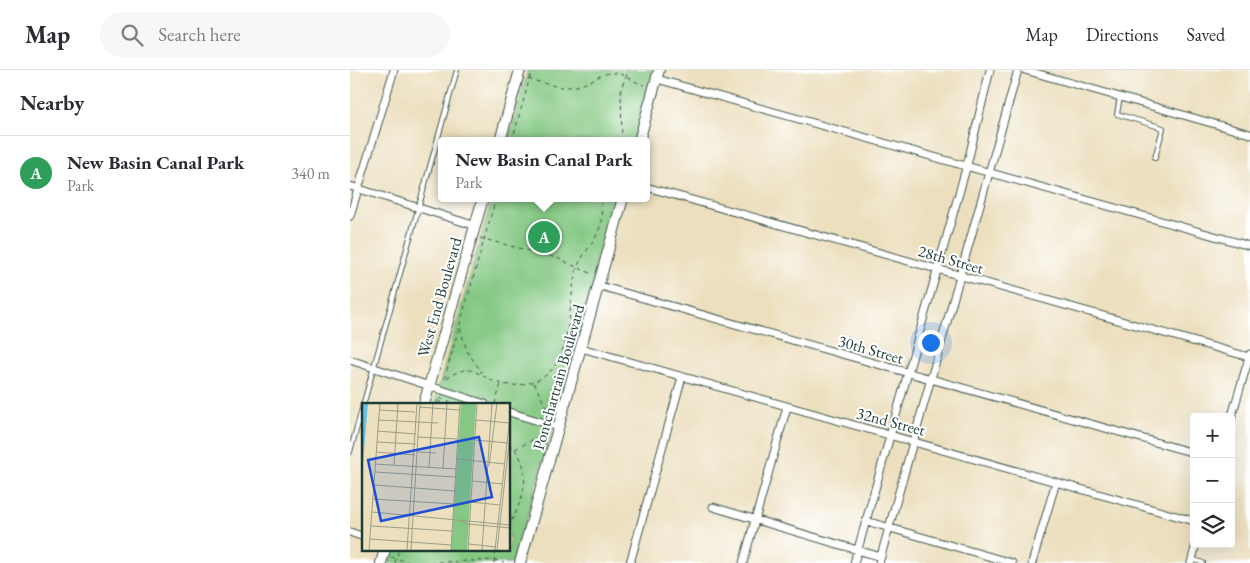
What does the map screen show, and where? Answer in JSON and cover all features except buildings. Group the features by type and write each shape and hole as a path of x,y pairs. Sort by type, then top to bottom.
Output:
{"main road":[{"path":"501,137 519,73"},
{"path":"640,137 657,79"},
{"name":"West End Boulevard","path":"424,403 483,202"},
{"name":"Pontchartrain Boulevard","path":"520,563 601,282 622,202"}],"street":[{"path":"350,216 394,70"},
{"path":"854,563 967,166 990,70"},
{"path":"713,507 858,550 880,560 1018,70"},
{"path":"1025,70 1250,134"},
{"path":"657,79 1250,246"},
{"path":"350,186 419,208 474,231"},
{"name":"28th Street","path":"650,188 937,270 1250,355"},
{"name":"30th Street","path":"601,282 930,380 1190,452"},
{"name":"32nd Street","path":"581,348 1190,519"},
{"path":"1233,413 1250,355"},
{"path":"350,360 483,403"},
{"path":"630,563 682,376"},
{"path":"743,563 787,407"},
{"path":"510,412 558,427"},
{"path":"1032,563 1056,482"},
{"path":"866,521 1012,563"},
{"path":"350,532 362,536"},
{"path":"1191,561 1195,548"}],"lane":[{"path":"439,137 457,70"},
{"path":"1120,97 1117,114 1163,128 1155,158"},
{"path":"364,403 438,139"},
{"path":"350,452 362,410"},
{"path":"1191,561 1204,563"}],"path":[{"path":"513,137 532,70"},
{"path":"622,137 621,88 629,70"},
{"path":"519,73 530,79 553,86 568,88 580,86 606,74 616,73 637,83 657,79"},
{"path":"495,202 444,380 463,370 474,370 501,384 513,385 533,382 555,366 564,348 578,267 599,230 601,202"},
{"path":"474,231 485,239 549,255 578,267 601,282"},
{"path":"460,326 467,351 482,374"},
{"path":"533,382 551,416"},
{"path":"495,403 501,384"},
{"path":"440,403 438,398 456,403"},
{"path":"515,450 546,432"},
{"path":"510,445 515,450 522,464 525,484 522,501 510,523"},
{"path":"395,563 399,550"},
{"path":"494,563 496,550"},
{"path":"383,556 412,563 494,560 504,563"}],"green space":[{"path":"528,70 654,70 635,137 509,137"},
{"path":"491,202 616,202 514,563 389,563 393,550 510,550 510,403 434,403"}],"place":[{"name":"New Basin Canal Park","path":"544,237"}]}
